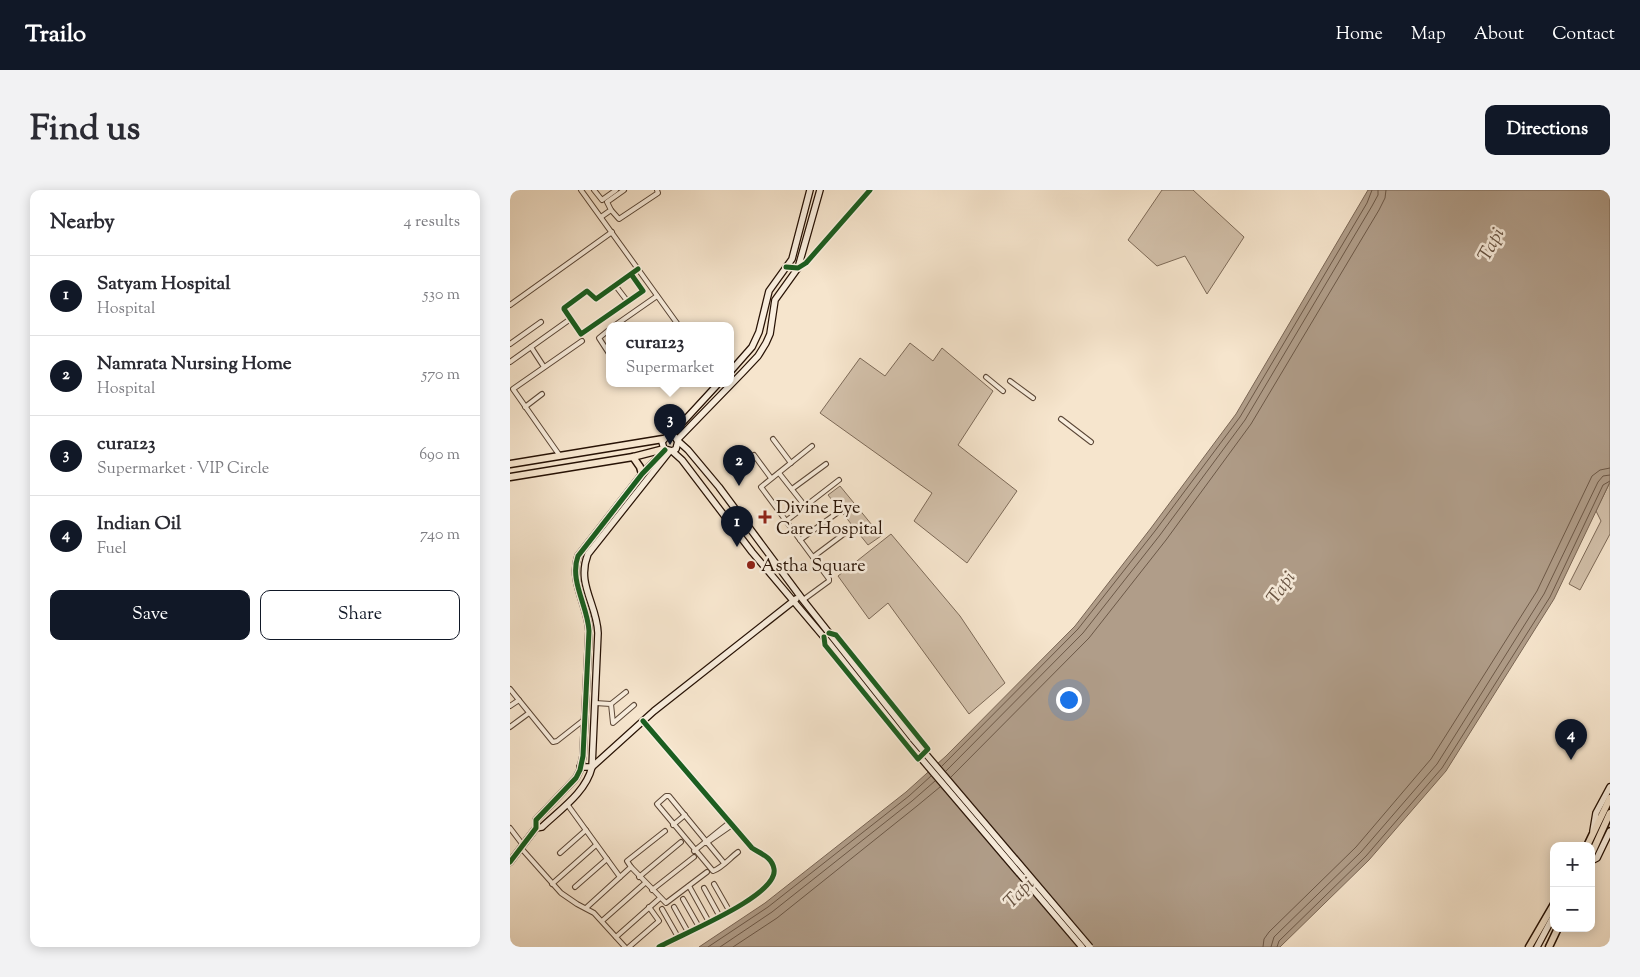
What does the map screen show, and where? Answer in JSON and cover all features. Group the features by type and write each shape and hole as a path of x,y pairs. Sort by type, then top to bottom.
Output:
{"main road":[{"path":"734,367 752,347 759,332 769,291 792,259 810,190"},
{"path":"734,378 758,356 766,343 770,334 775,300 798,268 820,190"},
{"path":"510,464 663,439 671,436 715,387"},
{"path":"510,477 676,449 678,440 725,387"},
{"path":"671,436 688,450 718,486 802,598 826,635"},
{"path":"663,439 662,445 682,460 752,552 826,635 911,741 1082,947"},
{"path":"510,862 536,828 536,820 576,778 580,767 585,719 589,626 576,577 576,562 581,550 642,474 667,450"},
{"path":"536,828 542,827 586,784 590,778 592,767 598,627 584,580 583,568 588,554 630,502 667,450"},
{"path":"633,457 640,467 642,474"},
{"path":"624,497 630,502"},
{"path":"580,767 592,767 643,721 794,601 802,598"},
{"path":"911,741 1090,947"},
{"path":"1592,835 1596,813 1610,787"},
{"path":"1595,845 1607,815 1610,798"},
{"path":"1589,842 1607,815"},
{"path":"1595,859 1610,831"},
{"path":"1529,947 1550,911"},
{"path":"1539,947 1550,924"},
{"path":"1539,947 1550,928"},
{"path":"1549,947 1556,932"}],"street":[{"path":"581,190 676,322"},
{"path":"594,190 602,200 616,190"},
{"path":"624,190 606,203 619,220 658,193 656,190"},
{"path":"786,267 798,268 806,263 870,190"},
{"path":"601,217 611,210"},
{"path":"510,305 612,232"},
{"path":"631,274 644,291 583,334 564,309 587,291 596,300 615,285 638,269"},
{"path":"615,285 628,302"},
{"path":"620,322 657,296"},
{"path":"510,362 569,320"},
{"path":"510,344 541,322"},
{"path":"606,332 599,338 606,349"},
{"path":"560,456 513,389 582,341"},
{"path":"531,347 544,367"},
{"path":"986,377 1003,391"},
{"path":"1010,381 1033,398"},
{"path":"525,407 542,394"},
{"path":"1061,419 1091,442"},
{"path":"773,439 791,463"},
{"path":"802,598 829,580 761,486 812,446"},
{"path":"754,455 772,478"},
{"path":"792,489 826,464"},
{"path":"779,473 805,506"},
{"path":"786,521 839,480"},
{"path":"800,540 837,513"},
{"path":"813,557 850,530"},
{"path":"826,635 836,635 928,749 918,759 825,645 826,635"},
{"path":"510,690 554,742 585,719"},
{"path":"594,704 611,704 626,692"},
{"path":"510,706 519,700"},
{"path":"611,704 613,724 634,704"},
{"path":"510,727 529,713"},
{"path":"643,721 752,848 768,858 774,868 774,875 770,883 730,912 659,947"},
{"path":"724,863 669,796 666,796 656,804 694,851 713,871 724,863 738,852"},
{"path":"567,804 620,877"},
{"path":"673,825 685,816"},
{"path":"694,851 731,823"},
{"path":"510,828 552,884 570,900 592,911 625,947"},
{"path":"560,853 586,830"},
{"path":"665,831 627,861 639,877 660,898 666,903 669,902 708,872"},
{"path":"639,877 681,842"},
{"path":"1604,844 1610,848"},
{"path":"552,884 596,845"},
{"path":"652,890 694,857"},
{"path":"575,887 607,859"},
{"path":"586,908 631,867"},
{"path":"602,921 645,883"},
{"path":"714,884 730,912"},
{"path":"689,886 709,922"},
{"path":"704,888 720,917"},
{"path":"616,937 660,898"},
{"path":"683,900 699,927"},
{"path":"630,947 659,921 650,907"},
{"path":"674,907 688,932"},
{"path":"662,910 678,937"}],"shaded area":[{"path":"1162,190 1193,190 1244,237 1207,294 1185,256 1157,266 1128,240"},
{"path":"910,343 933,361 942,348 993,391 958,445 1017,491 967,563 914,521 932,493 820,413 860,358 885,376"},
{"path":"1610,482 1610,534 1580,590 1569,584 1601,521 1596,511"},
{"path":"840,486 881,536 868,545 828,495"},
{"path":"891,534 960,616 1005,683 969,714 888,603 869,619 838,576"}],"water":[{"name":"Tapi","path":"1368,190 1610,190 1610,482 1554,599 1446,771 1369,860 1280,947 699,947 765,903 906,792 946,756 1075,626 1236,414"}],"cycle path":[{"path":"786,267 798,268 806,263 870,190"},
{"path":"631,274 643,291 581,334 564,308 587,291 596,299 638,269"},
{"path":"510,862 536,828 536,820 576,778 580,770 583,756 589,631 577,584 576,565 578,556 642,474 665,450"},
{"path":"824,637 825,645 918,759 928,749 836,635 829,633"},
{"path":"643,721 752,848 769,859 774,869 771,880 761,891 745,902 726,914 659,947"}],"place":[{"name":"cura123","path":"670,445"},
{"name":"Namrata Nursing Home","path":"739,486"},
{"name":"Divine Eye Care Hospital","path":"765,517"},
{"name":"Satyam Hospital","path":"737,547"},
{"name":"Astha Square","path":"751,565"},
{"name":"Indian Oil","path":"1571,760"}]}
